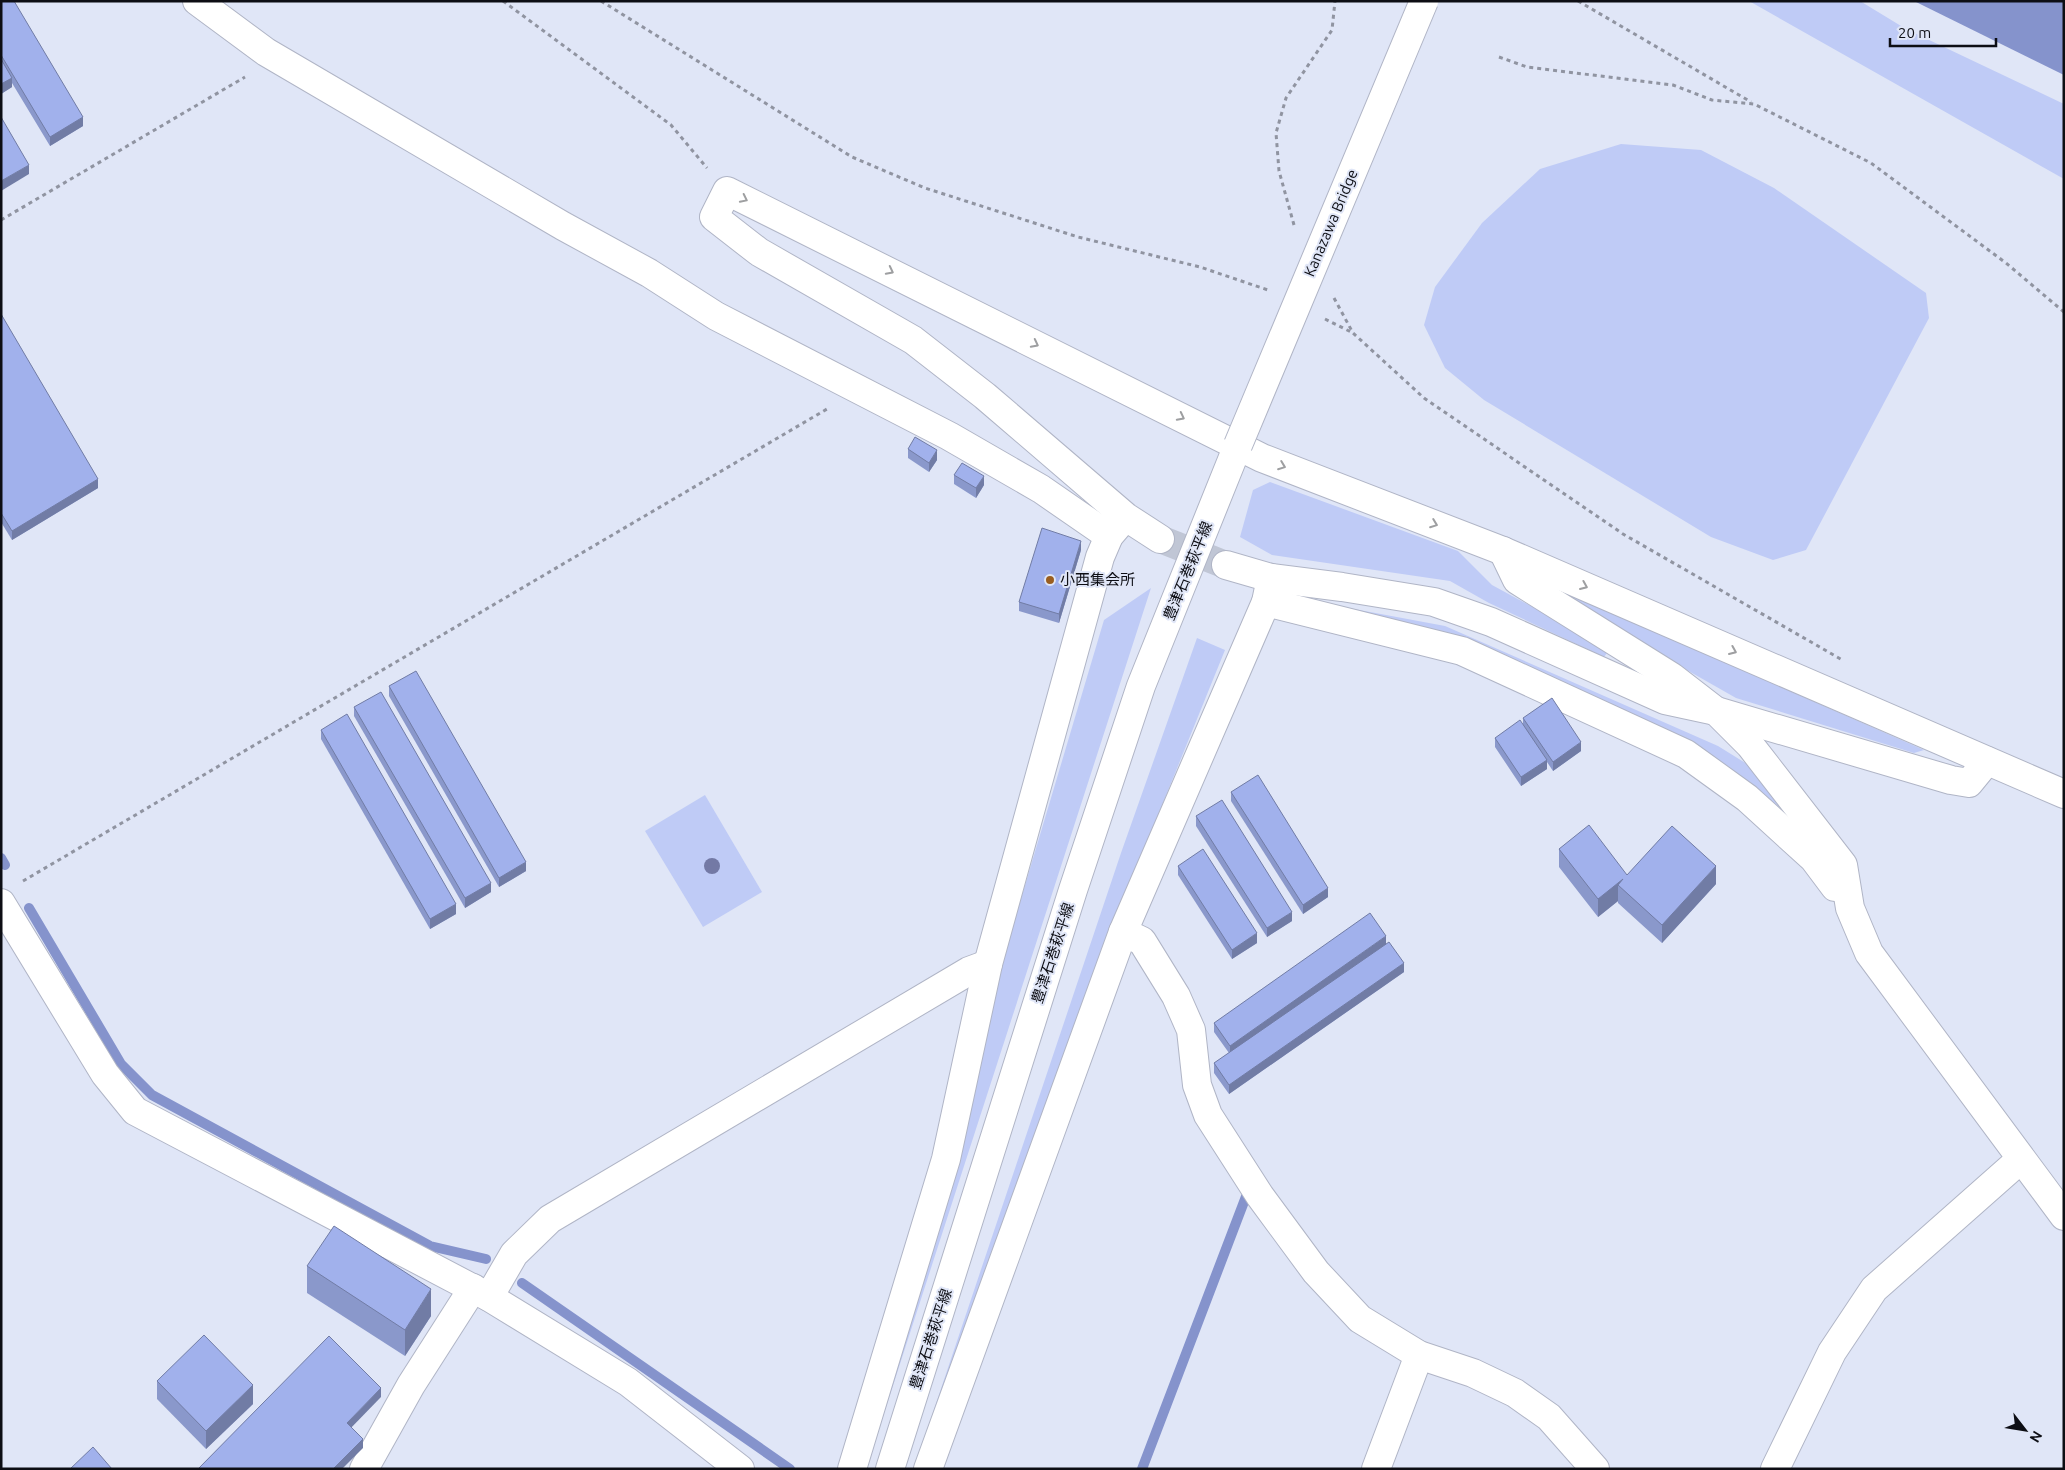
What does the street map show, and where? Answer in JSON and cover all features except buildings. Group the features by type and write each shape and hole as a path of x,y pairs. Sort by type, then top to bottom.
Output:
{"street":[{"path":"197,1 266,52 554,221 649,273 716,316 949,436 1041,490 1118,526 1160,539"},
{"name":"Kanazawa Bridge","path":"1238,445 1424,1"},
{"path":"1118,526 985,396 913,340 759,252 714,217 727,191 1262,458 1503,551 2064,794"},
{"name":"豊津石巻萩平線","path":"890,1469 1073,890 1141,686 1238,445"},
{"path":"852,1469 946,1159 988,964 1100,557 1118,526"},
{"path":"1503,551 1517,580 1672,678 1716,711 1750,745 1843,865 1850,908"},
{"path":"1226,565 1268,590 1462,651 1686,754 1747,798 1814,859 1850,908 1869,953 2064,1216"},
{"path":"1268,590 1342,587 1434,602 1490,622 1665,700 1716,711 1951,780 1969,783 1987,761"},
{"path":"928,1469 1124,932 1268,590"},
{"path":"10,893 105,1074 134,1111 481,1292 628,1382 740,1469"},
{"path":"1124,932 1142,941 1176,996 1191,1030 1197,1085 1208,1115 1260,1196 1316,1272 1360,1319 1419,1355 1473,1374 1515,1393 1549,1417 1594,1469"},
{"path":"364,1469 411,1385 481,1292 514,1254 550,1219 969,971 988,964"},
{"path":"1775,1469 1832,1352 1874,1289 2021,1159"},
{"path":"1376,1469 1419,1355"}],"path":[{"path":"504,1 671,126 727,191"},
{"path":"601,1 852,157 925,188 1078,236 1200,267 1274,292"},
{"path":"1297,230 1292,221 1279,171 1276,133 1286,98 1332,30 1335,1"},
{"path":"1578,1 1754,104 1871,163 2006,263 2064,312"},
{"path":"1,220 253,72 266,52"},
{"path":"1499,57 1527,67 1673,84 1712,100 1754,104"},
{"path":"1330,290 1354,333"},
{"path":"1318,315 1354,333 1424,398 1623,534 1853,666"},
{"path":"10,893 834,405 848,384"}],"shaded area":[{"path":"1749,1 1860,1 1906,29 2064,104 2064,179"},
{"path":"1914,1 2064,1 2064,75"},
{"path":"1621,144 1701,150 1774,188 1926,293 1929,318 1806,550 1773,560 1711,537 1484,400 1445,368 1424,325 1435,287 1482,223 1540,169"},
{"path":"1270,482 1458,551 1492,585 1610,649 1604,657 1489,603 1450,581 1272,555 1240,537 1253,490"},
{"path":"1151,588 866,1469 954,1167 1009,939 1104,620"},
{"path":"1565,592 1924,750 1914,753 1736,698 1562,599"},
{"path":"1311,601 1445,626 1718,746 1747,764 1802,837 1729,767 1650,726"},
{"path":"1197,638 1225,650 1122,904 919,1469 914,1469 1121,853"},
{"path":"705,795 762,892 703,927 645,831"}],"waterway":[{"path":"1,858 5,865"},
{"path":"29,908 121,1064 152,1095 430,1246 486,1259"},
{"path":"1142,1469 1250,1186"},
{"path":"522,1283 790,1469"}],"tunnel":[{"path":"1160,539 1226,565"}],"place":[{"name":"小西集会所","path":"1050,580"}]}
